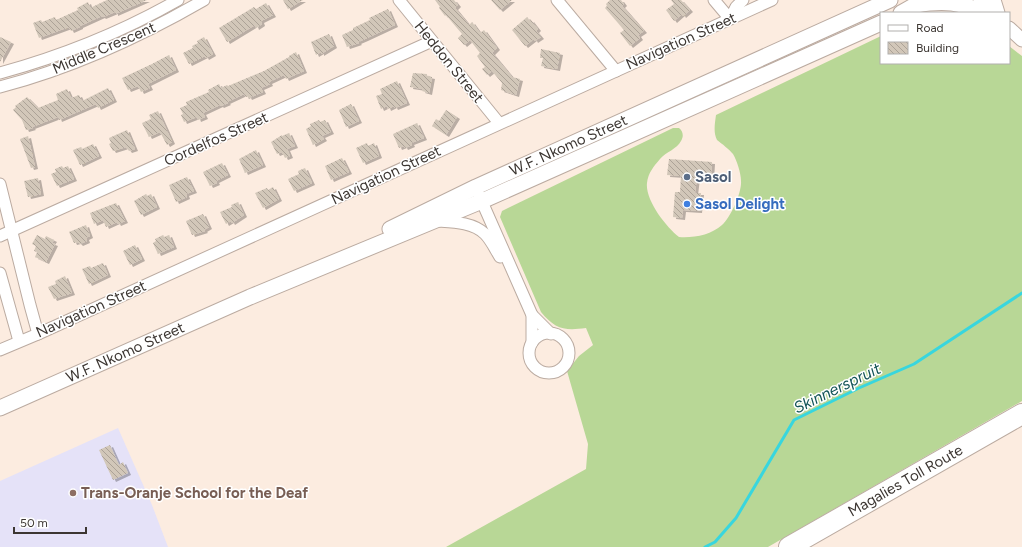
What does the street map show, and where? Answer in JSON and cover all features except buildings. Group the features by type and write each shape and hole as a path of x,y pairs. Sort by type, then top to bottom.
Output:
{"highway":[{"name":"Magalies Toll Route","path":"789,547 1022,414"},
{"name":"Magalies Toll Route","path":"812,547 1022,426"}],"main road":[{"name":"W.F. Nkomo Street","path":"250,296 434,220 479,194 890,0"},
{"path":"993,0 997,12"},
{"path":"903,12 920,2 946,1 969,6 984,12"},
{"name":"W.F. Nkomo Street","path":"0,408 479,194 880,23"}],"street":[{"name":"Middle Crescent","path":"0,73 93,42 178,0"},
{"name":"Middle Crescent","path":"0,87 50,71 98,53 134,37 204,0"},
{"name":"Heddon Street","path":"399,0 499,123"},
{"path":"557,0 616,71"},
{"path":"714,0 730,19 736,7 743,0"},
{"name":"Navigation Street","path":"0,350 772,0"},
{"path":"980,0 992,12"},
{"path":"1010,29 1022,40"},
{"name":"Cordelfos Street","path":"0,236 432,41"},
{"path":"0,184 38,334"},
{"path":"479,194 532,315 551,334 561,338 565,342 568,349 568,356 562,368 557,371 544,372 534,366 530,361 529,355 532,343 532,315"},
{"path":"434,220 460,223 484,232 524,297"},
{"path":"0,272 19,341"},
{"path":"532,343 541,335 551,334"}],"shaded area":[{"name":"Trans-Oranje School for the Deaf","path":"118,428 152,505 168,547 0,547 0,481"}],"green space":[{"path":"880,36 880,64 1010,64 1010,47 1022,56 1022,401 768,547 446,547 586,469 588,444 567,371 579,356 593,345 586,328 560,328 546,318 541,312 500,217 502,211 673,128 679,128 683,134 681,141 660,159 650,173 647,183 649,197 657,213 668,227 679,237 696,236 713,231 722,225 732,210 738,198 741,186 740,174 733,154 717,140 715,134 716,115"}],"waterway":[{"name":"Skinnerspruit","path":"705,547 715,542 736,518 794,420 859,388 914,364 1022,293"}],"place":[{"name":"Sasol","path":"687,177"},
{"name":"Sasol Delight","path":"687,204"},
{"name":"Trans-Oranje School for the Deaf","path":"73,493"}]}
